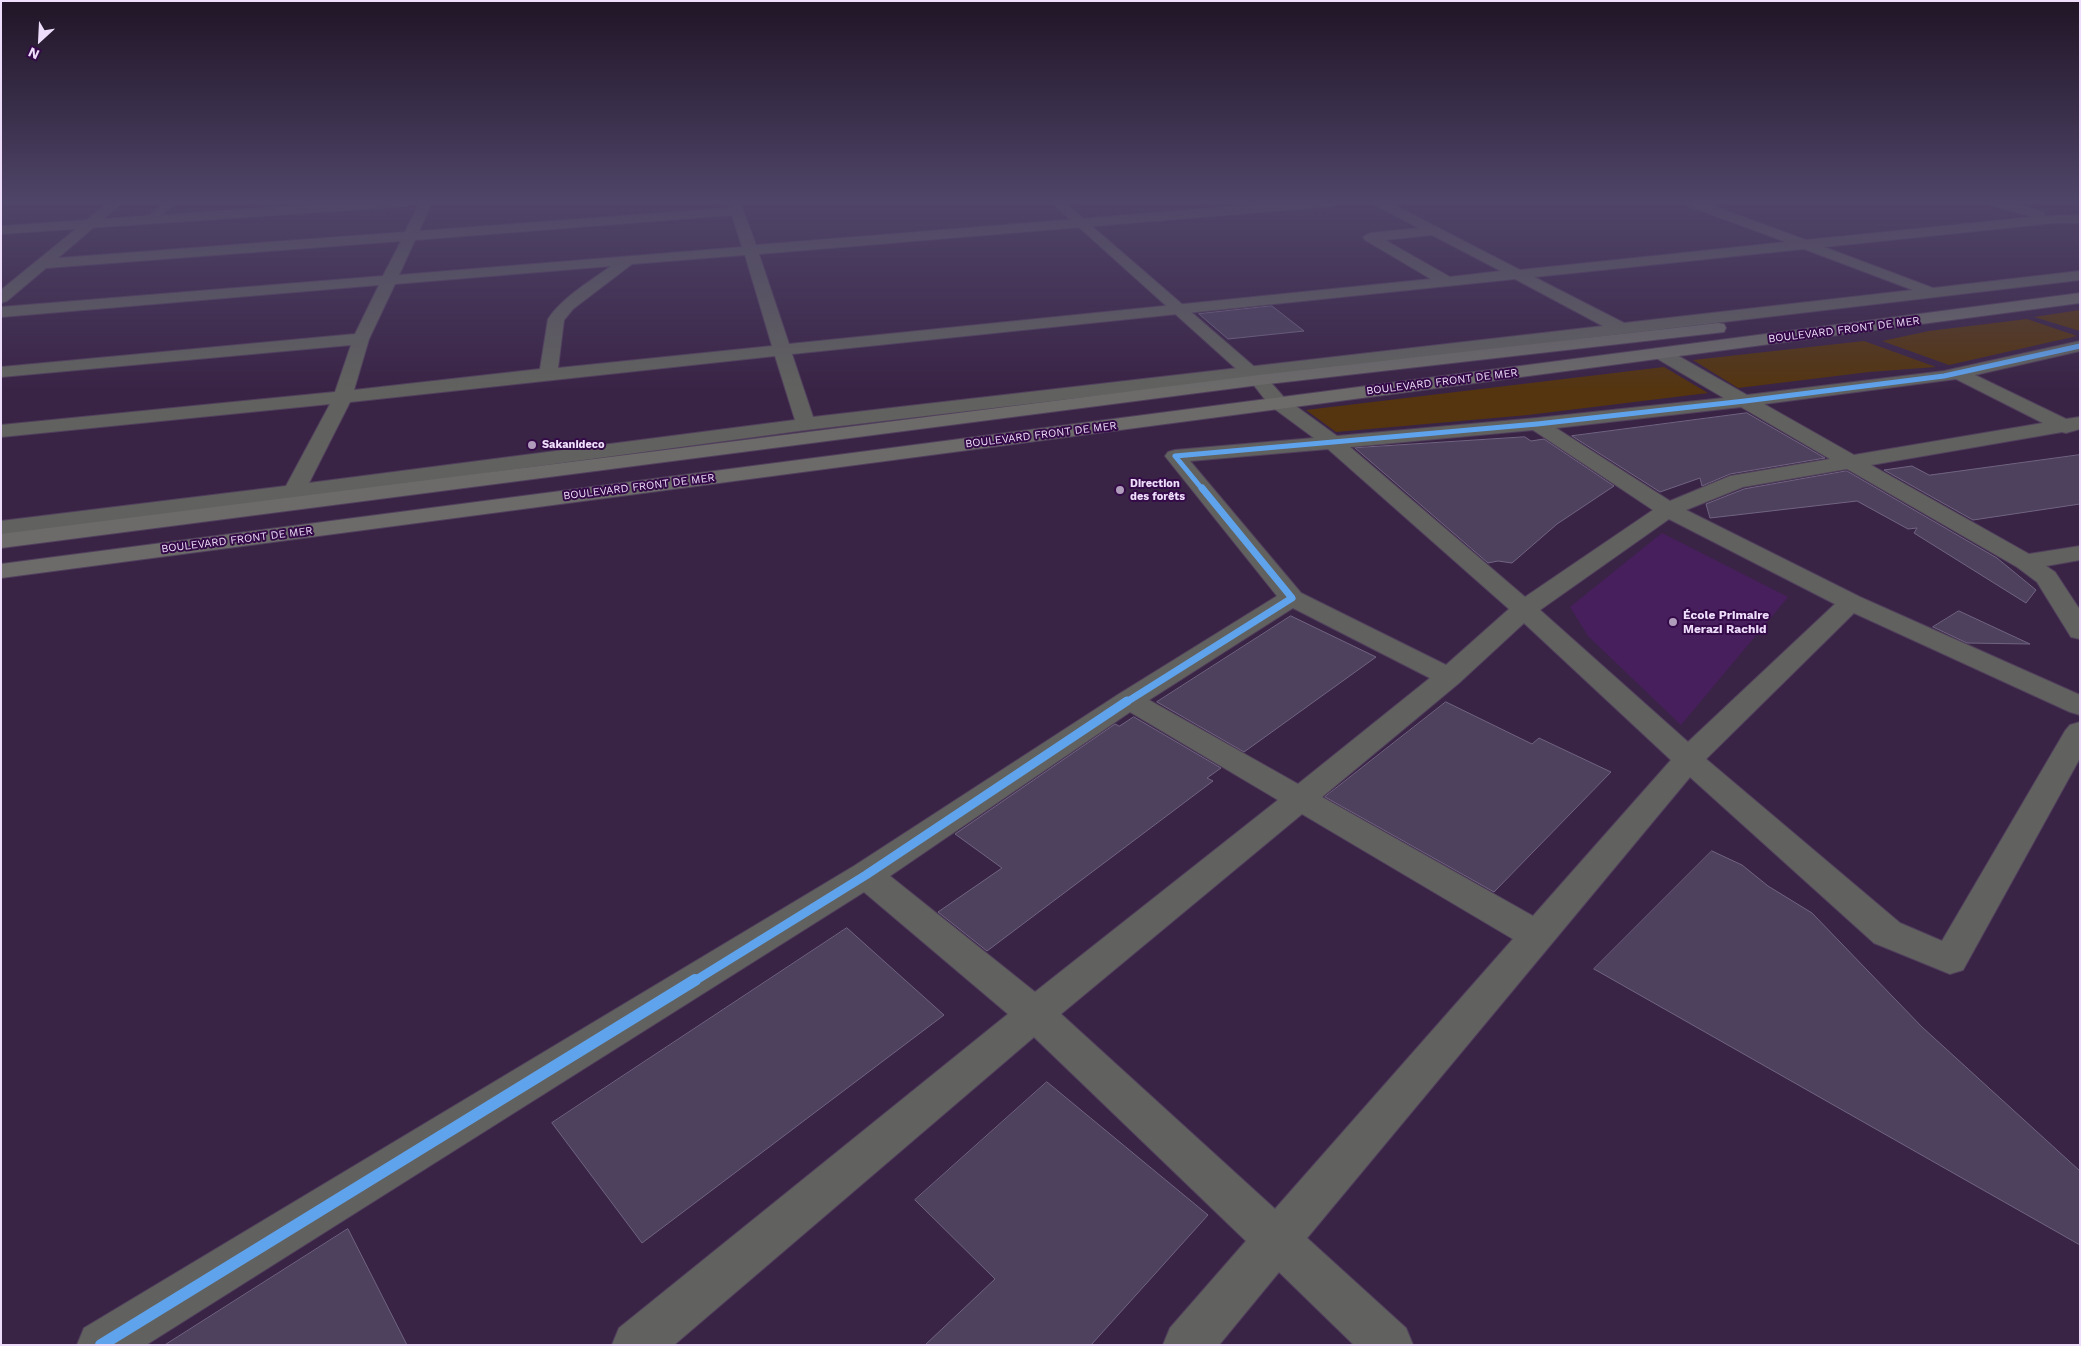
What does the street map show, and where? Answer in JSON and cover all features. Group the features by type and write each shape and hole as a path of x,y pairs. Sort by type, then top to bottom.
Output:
{"main road":[{"name":"BOULEVARD FRONT DE MER","path":"1,541 1255,377 2080,284"},
{"name":"BOULEVARD FRONT DE MER","path":"1,571 2080,298"}],"street":[{"path":"1,298 40,265"},
{"path":"294,492 343,397 361,339 397,265"},
{"path":"1,312 591,265"},
{"path":"548,374 556,319 567,306 622,265"},
{"path":"755,265 806,424"},
{"path":"1129,265 1255,377 1279,403 1330,441 1524,608 1688,759 1887,933 1950,960 2080,732"},
{"path":"1418,265 1448,282"},
{"path":"1497,265 1622,329"},
{"path":"1,431 1611,265"},
{"path":"1861,265 1932,291"},
{"path":"1,528 294,492 806,424 1255,377 1622,329 2080,275"},
{"path":"1,372 361,339"},
{"path":"1449,677 1292,598 1175,456 1537,424 1745,401 1958,373 2080,346"},
{"path":"1662,354 1847,462 2025,562 2046,577 2072,605 2080,631"},
{"path":"1958,373 2074,428"},
{"path":"1537,424 1668,510 1851,602 2080,706"},
{"path":"636,1345 1035,1014 1449,677 1524,608 1668,510 1738,481 1847,462 2074,428"},
{"path":"2025,562 2080,553"},
{"path":"101,1345 866,875 1129,700 1292,598"},
{"path":"1187,1345 1688,759 1851,602"},
{"path":"1129,700 1536,936"},
{"path":"866,875 1035,1014 1389,1345"}],"shaded area":[{"path":"2080,310 2080,331 2034,317"},
{"path":"2027,319 2077,336 1949,365 1882,341 1929,331"},
{"path":"1864,341 1936,367 1869,372 1738,388 1693,360"},
{"path":"1664,367 1708,393 1528,415 1336,432 1306,410"},
{"name":"École Primaire Merazi Rachid","path":"1662,533 1788,597 1681,725 1588,636 1570,607"}],"building":[{"path":"1272,306 1304,331 1228,339 1199,314"},
{"path":"1747,413 1825,458 1730,474 1702,486 1700,478 1660,492 1572,436"},
{"path":"1525,437 1531,441 1544,439 1614,486 1557,524 1512,563 1498,561 1488,563 1355,448"},
{"path":"2080,455 2080,504 1973,520 1884,470 1912,466 1929,475"},
{"path":"1847,471 1997,558 2036,590 2026,603 1914,533 1917,528 1908,529 1857,501 1710,518 1706,504 1744,489"},
{"path":"1959,611 2030,644 1967,643 1933,627"},
{"path":"1291,616 1376,657 1244,752 1157,702"},
{"path":"1446,702 1532,744 1539,738 1611,772 1494,892 1325,797"},
{"path":"1134,717 1221,768 1207,778 1213,781 987,951 938,912 1002,868 955,834 1115,724 1119,726"},
{"path":"1712,851 1742,865 1768,886 1812,913 1922,1027 2080,1171 2080,1245 1594,969"},
{"path":"847,928 944,1015 642,1243 552,1123"},
{"path":"1047,1082 1208,1215 1091,1345 925,1345 995,1279 915,1200"},
{"path":"348,1229 407,1345 165,1345"}],"cycle path":[{"path":"101,1345 866,875 1129,700 1292,598 1175,456 1537,424 1745,401 1944,376 2080,346"}],"place":[{"name":"Sakanideco","path":"532,445"},
{"name":"Direction des forêts","path":"1120,490"},
{"name":"École Primaire Merazi Rachid","path":"1673,622"}]}
